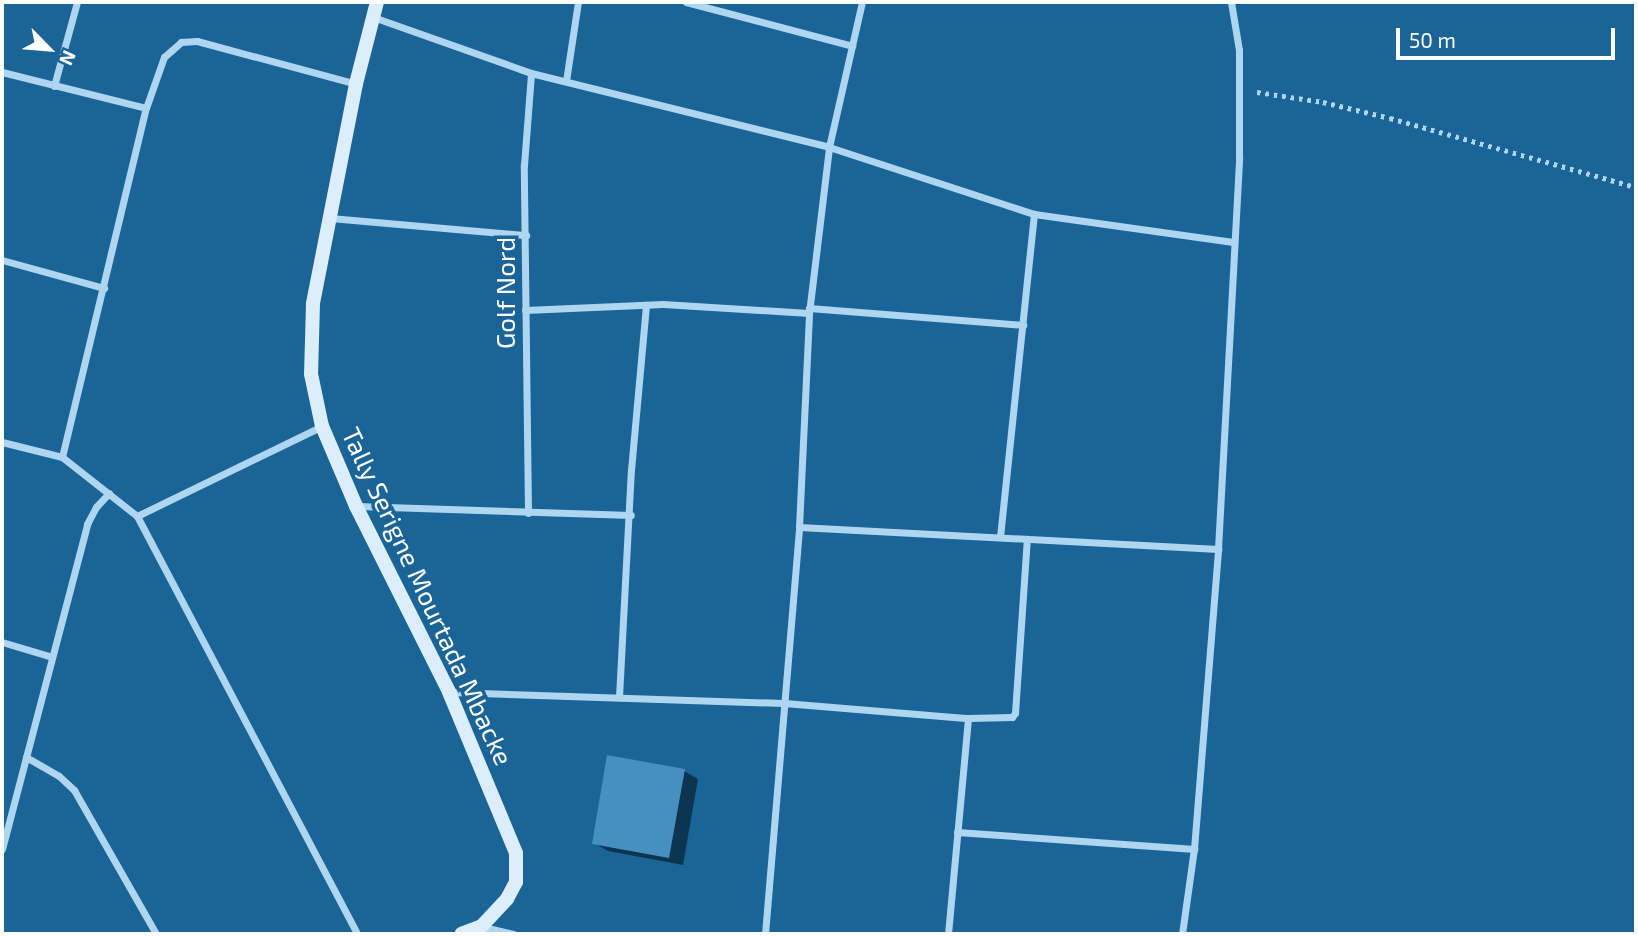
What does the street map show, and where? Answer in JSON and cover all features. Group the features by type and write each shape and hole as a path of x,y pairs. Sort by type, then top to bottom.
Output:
{"street":[{"path":"54,86 77,2"},
{"name":"Tally Serigne Mourtada Mbacke","path":"377,2 356,84 313,304 311,374 322,426 356,506 449,692 518,862 513,890 482,926 461,934"},
{"path":"566,81 578,2"},
{"path":"686,2 852,46"},
{"path":"765,934 799,527 809,311 829,147 862,2"},
{"path":"1182,934 1194,849 1217,549 1241,90 1239,50 1231,2"},
{"path":"373,17 531,73 829,147 1034,214 1233,242"},
{"path":"62,457 146,108 164,57 181,42 197,41 356,84"},
{"path":"2,72 146,108"},
{"name":"Golf Nord","path":"528,513 524,166 531,73"},
{"path":"1000,537 1034,214"},
{"path":"330,218 526,235"},
{"path":"2,260 103,288"},
{"path":"525,310 646,305 809,311 1023,325"},
{"path":"619,697 631,515 631,470 646,305"},
{"path":"137,516 322,426"},
{"path":"2,442 62,457 137,516 357,934"},
{"path":"2,849 87,524 96,507 109,493"},
{"path":"356,506 631,515"},
{"path":"799,527 1217,549"},
{"path":"449,692 784,703 968,718 1008,718 1016,713 1027,539"},
{"path":"2,642 52,657"},
{"path":"948,934 968,718"},
{"path":"26,757 59,776 74,790 156,934"},
{"path":"957,832 1194,849"},
{"path":"482,926 513,934"}],"path":[{"path":"1241,90 1323,102 1636,187"}],"building":[{"path":"607,755 685,769 669,858 592,844"}]}
